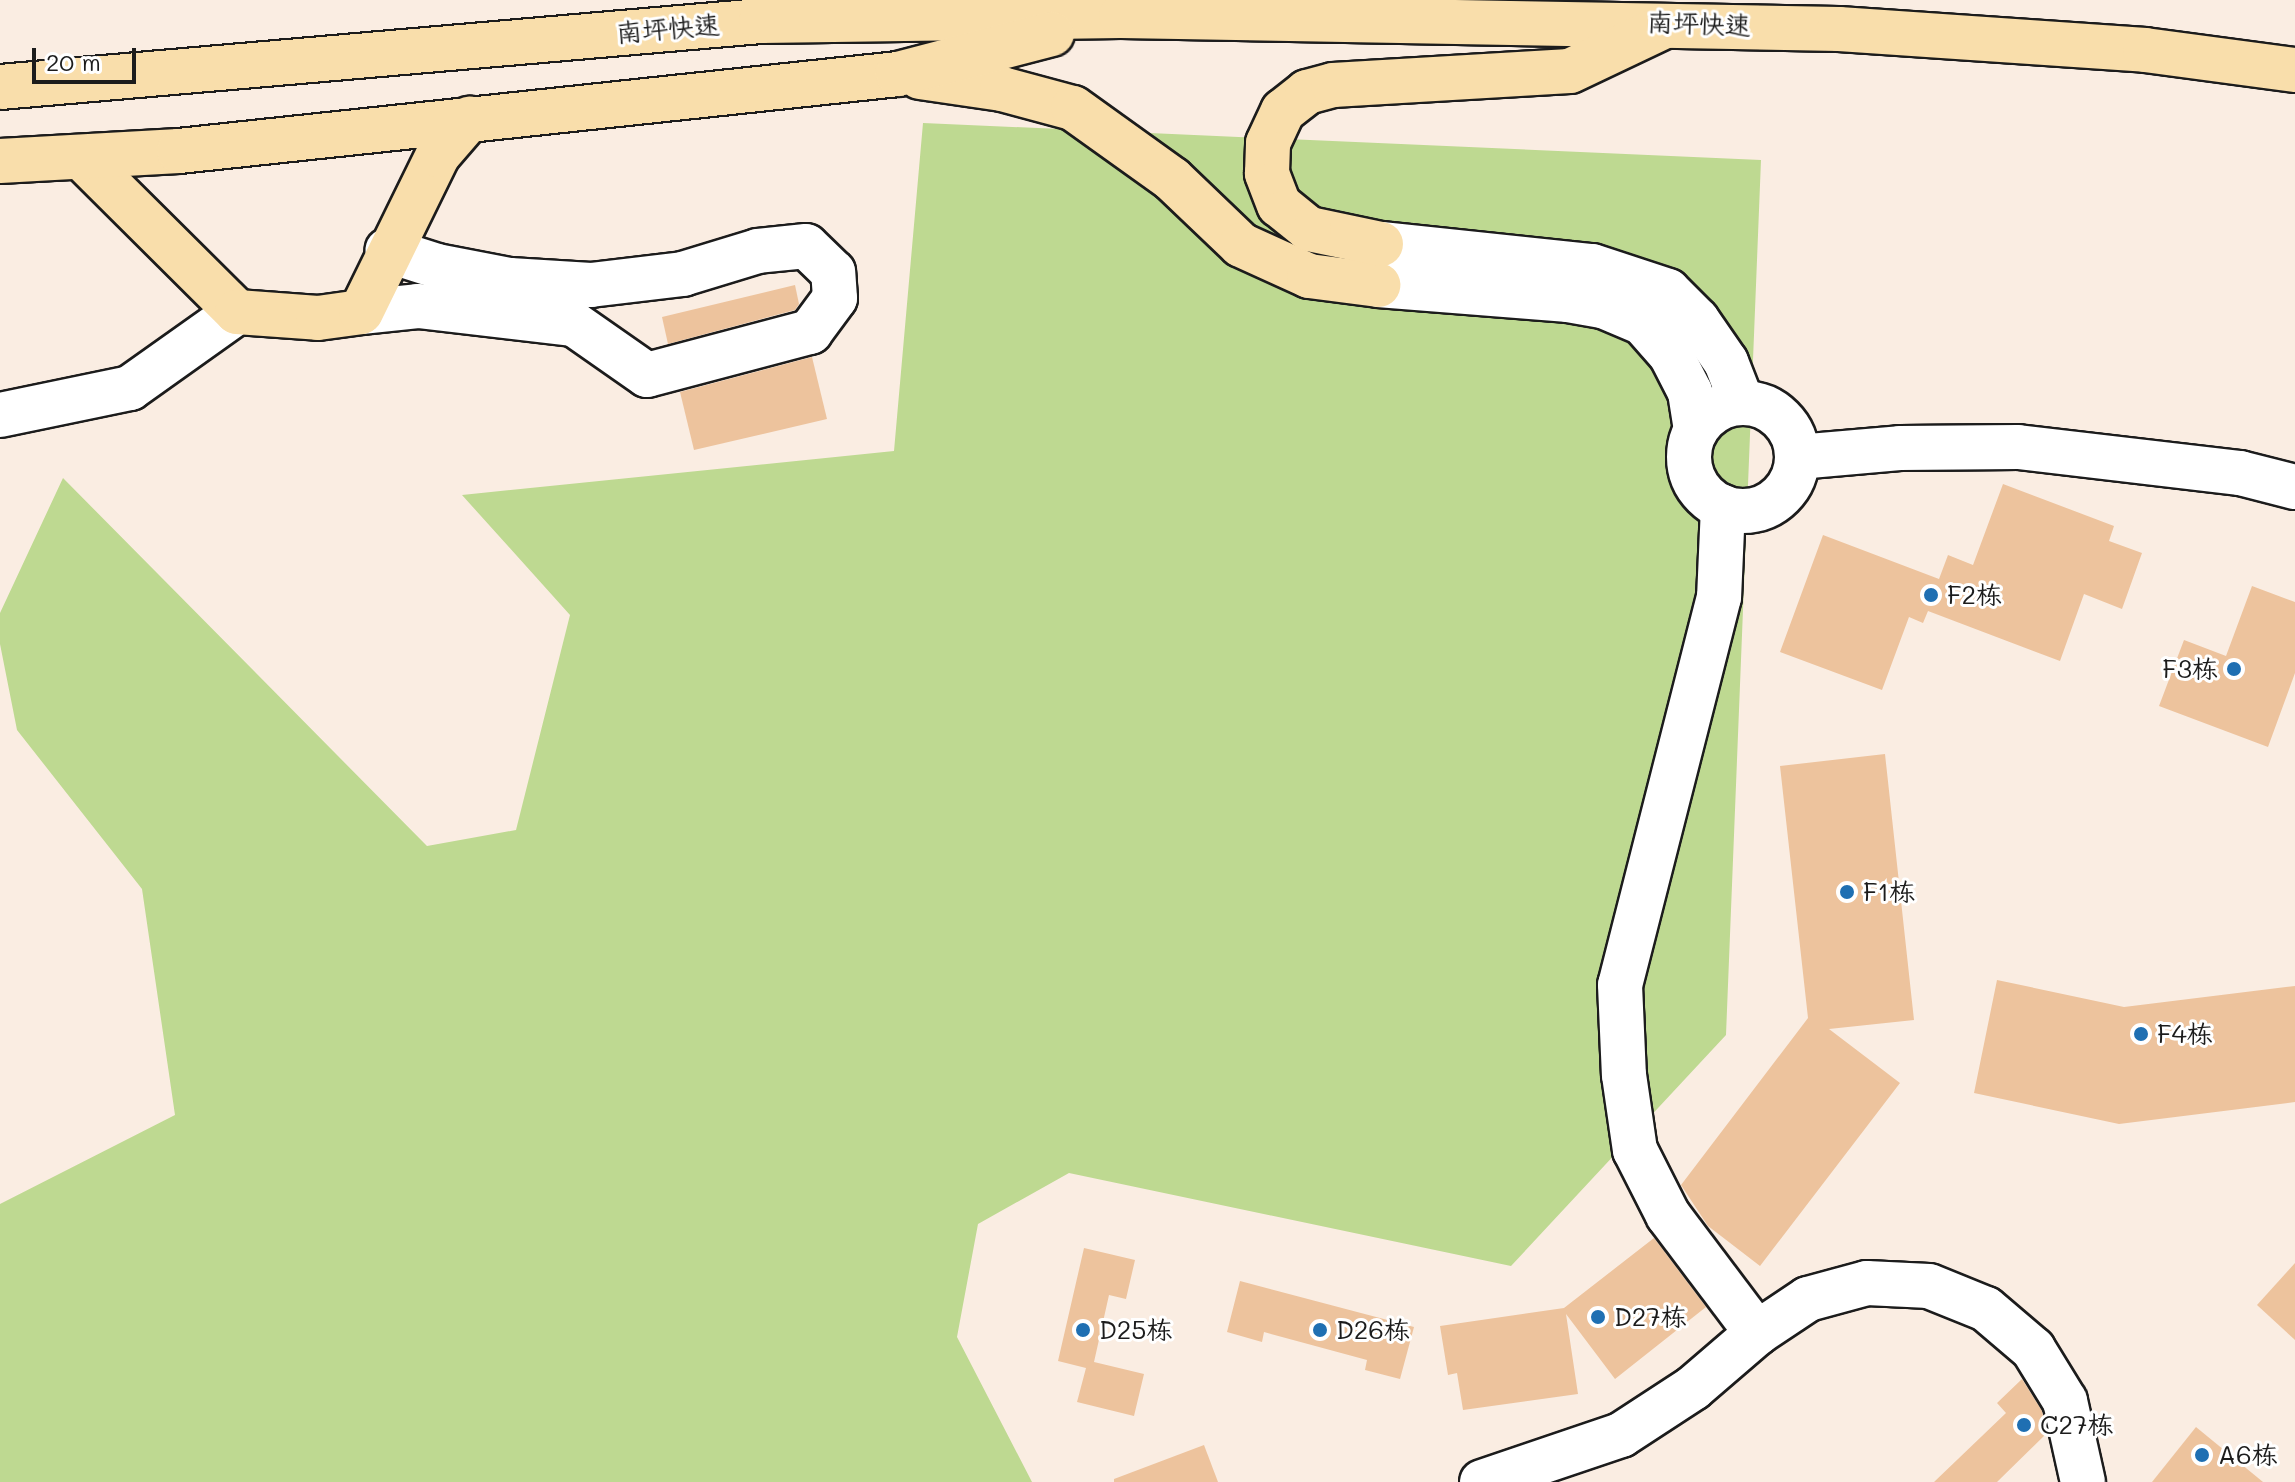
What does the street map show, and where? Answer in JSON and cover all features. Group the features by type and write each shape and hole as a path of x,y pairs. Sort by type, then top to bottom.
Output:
{"highway":[{"name":"南坪快速","path":"0,87 761,21 1121,16 1673,23 2145,50 2295,70"},
{"path":"0,161 81,157 898,74 1121,16"},
{"path":"1380,265 1309,229 1279,205 1267,173 1268,143 1283,111 1307,92 1333,85 1570,71 1673,23"},
{"path":"898,74 1002,89 1073,108 1172,179 1241,245 1309,276 1380,265"},
{"path":"81,157 237,312 318,318 361,312 387,250 438,155 469,119"}],"street":[{"path":"361,312 418,306 574,324 647,375 810,332 835,298 833,272 806,246 758,251 683,274 591,285 510,280 437,266 387,250"},
{"path":"1380,265 1592,266 1668,291 1697,320 1726,362 1742,403"},
{"path":"1380,265 1603,306 1643,323 1671,355 1690,392 1696,430 1689,466 1707,498 1723,507 1759,510 1787,489 1798,457 1786,424 1766,409 1742,403 1724,406 1696,430"},
{"path":"0,415 130,388 237,312"},
{"path":"1798,457 1900,448 2018,447 2240,473 2295,487"},
{"path":"1723,507 1719,597 1620,985 1624,1075 1635,1150 1668,1215 1757,1333"},
{"path":"1482,1482 1621,1435 1693,1388 1757,1333 1808,1299 1867,1283 1929,1286 1986,1309 2033,1349 2065,1401 2083,1482"}],"green space":[{"path":"923,123 1761,160 1726,1035 1511,1266 1069,1173 978,1224 957,1337 1032,1482 0,1482 0,1204 175,1115 142,889 17,730 0,644 0,613 63,478 427,846 516,830 570,615 462,495 894,451"}],"building":[{"path":"795,285 799,304 795,310 668,344 662,317"},
{"path":"812,357 827,419 694,450 680,392"},
{"name":"F2栋","path":"2003,484 2114,526 2109,541 2142,553 2122,609 2084,594 2060,661 1928,611 1923,623 1909,617 1882,690 1780,652 1823,535 1939,579 1948,555 1973,565"},
{"name":"F3栋","path":"2252,586 2295,602 2295,673 2268,747 2159,706 2184,640 2226,656"},
{"name":"F1栋","path":"1885,754 1914,1020 1829,1029 1900,1083 1760,1266 1708,1226 1681,1185 1808,1018 1780,766"},
{"name":"F4栋","path":"1997,980 2124,1007 2295,986 2295,1102 2119,1124 1974,1093"},
{"name":"D27栋","path":"1654,1238 1706,1307 1615,1379 1566,1314 1578,1394 1463,1410 1457,1373 1448,1375 1440,1326 1564,1308"},
{"name":"D25栋","path":"1084,1248 1135,1260 1126,1299 1109,1295 1094,1362 1144,1374 1134,1416 1077,1402 1086,1368 1058,1361"},
{"path":"2295,1263 2295,1340 2257,1305"},
{"name":"D26栋","path":"1240,1281 1414,1327 1400,1379 1365,1370 1367,1360 1264,1332 1262,1342 1227,1332"},
{"name":"C27栋","path":"2022,1379 2042,1411 2047,1433 1997,1482 1934,1482 2006,1413 1997,1403"},
{"name":"A6栋","path":"2196,1427 2263,1482 2152,1482"},
{"path":"1204,1445 1218,1482 1114,1482 1114,1479"}],"place":[{"name":"F2栋","path":"1931,595"},
{"name":"F3栋","path":"2234,669"},
{"name":"F1栋","path":"1847,892"},
{"name":"F4栋","path":"2141,1034"},
{"name":"D27栋","path":"1598,1317"},
{"name":"D25栋","path":"1083,1330"},
{"name":"D26栋","path":"1320,1330"},
{"name":"C27栋","path":"2024,1425"},
{"name":"A6栋","path":"2202,1455"}]}
